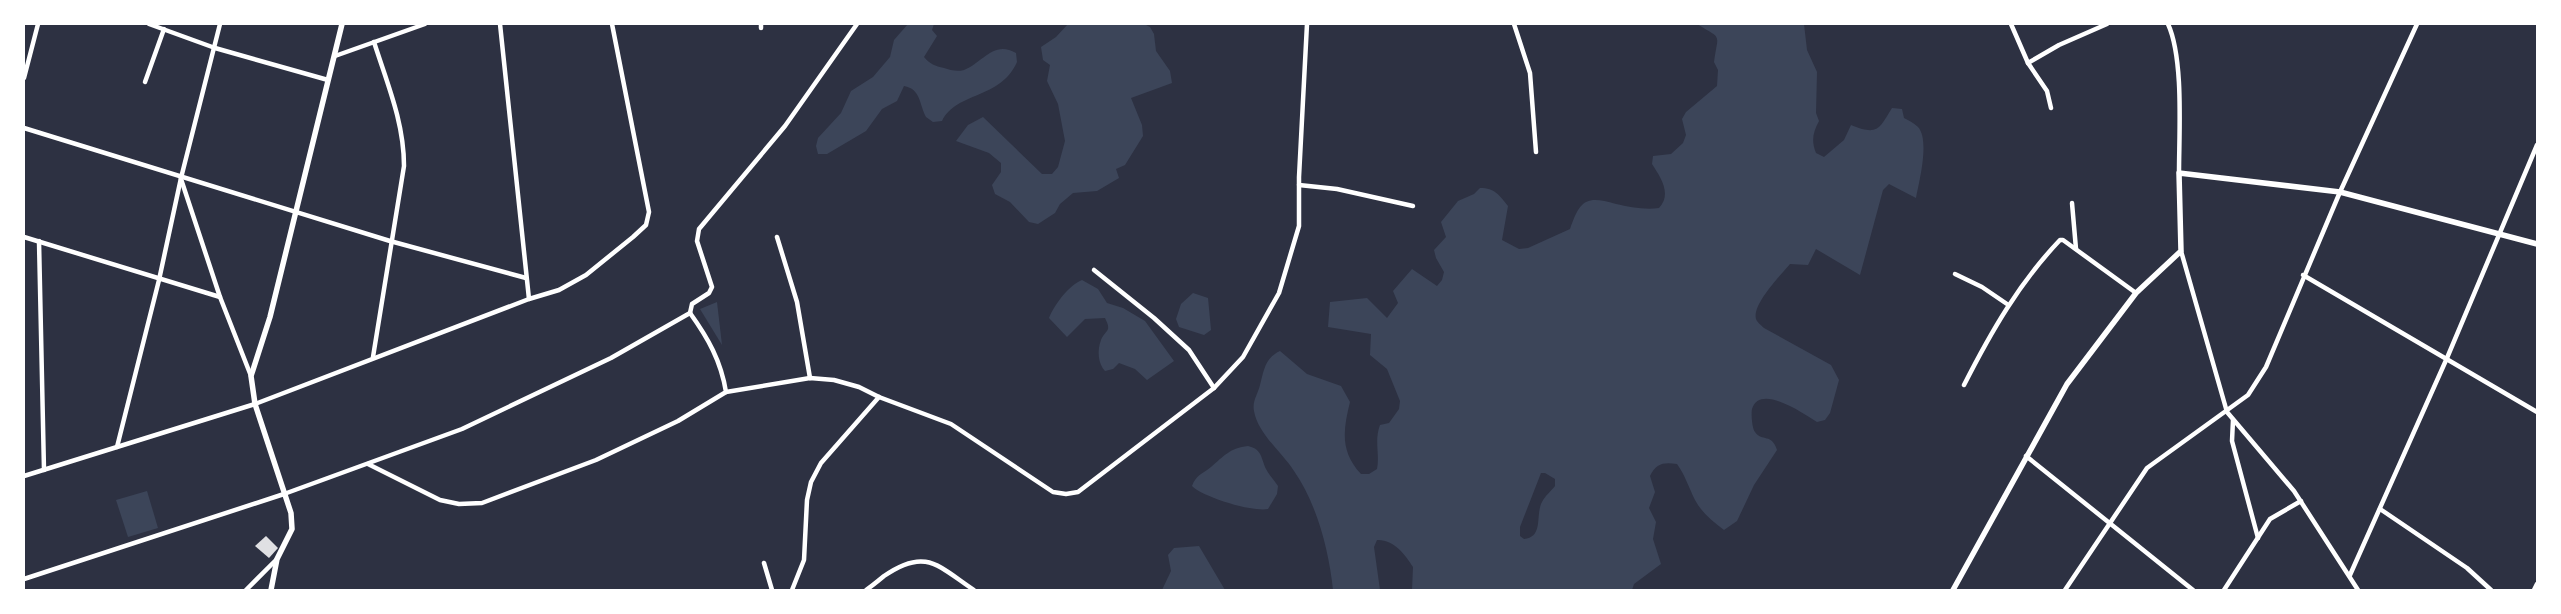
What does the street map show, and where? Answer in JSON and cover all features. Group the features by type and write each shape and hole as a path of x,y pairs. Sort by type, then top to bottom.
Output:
{"street":[{"path":"24,78 38,24"},
{"path":"149,24 215,48 328,80"},
{"path":"118,447 159,280 181,178 220,24"},
{"path":"251,376 270,317 342,24"},
{"path":"335,56 425,24"},
{"path":"500,24 529,298"},
{"path":"24,476 255,404 529,298 559,290 586,274 646,224 649,212 612,24"},
{"path":"726,392 721,366 690,314 692,304 709,293 712,287 697,242 699,229 789,120 857,24"},
{"path":"368,464 440,500 459,504 482,503 596,460 678,422 726,392 810,378 834,380 859,386 879,397 951,424 1053,492 1066,494 1078,492 1214,388 1243,357 1278,293 1299,226 1299,185 1307,24"},
{"path":"1514,24 1530,73 1536,152"},
{"path":"2011,24 2028,63 2047,90 2051,108"},
{"path":"2028,63 2059,45 2107,24"},
{"path":"2168,24 2176,44 2180,122 2181,251 2227,412 2301,501 2358,590"},
{"path":"2065,590 2108,522 2147,468 2248,395 2266,367 2303,275 2417,24"},
{"path":"145,82 164,29"},
{"path":"373,357 390,241 404,166 404,140 399,116 374,42"},
{"path":"24,128 390,241 526,278"},
{"path":"2350,575 2447,358 2537,146"},
{"path":"2179,173 2340,192 2537,244"},
{"path":"181,178 220,297 251,376 255,404 291,513 292,530 277,559 271,590"},
{"path":"1299,185 1346,191 1414,206"},
{"path":"2072,203 2076,250"},
{"path":"24,237 159,280 220,297"},
{"path":"777,237 797,302 810,378"},
{"path":"1964,385 2008,304 2059,241 2064,240 2136,293"},
{"path":"39,241 44,470"},
{"path":"1953,590 2067,384 2136,293 2181,251"},
{"path":"1094,270 1154,318 1189,350 1214,388"},
{"path":"1955,274 1982,287 2008,304"},
{"path":"2303,275 2537,412"},
{"path":"24,579 284,494 470,425 611,358 690,314"},
{"path":"792,590 804,560 807,500 811,482 821,463 879,397"},
{"path":"2233,420 2232,441 2258,538"},
{"path":"2026,456 2193,590"},
{"path":"2224,590 2270,519 2301,501"},
{"path":"2380,509 2467,568 2491,590"},
{"path":"246,590 277,559"},
{"path":"866,590 886,575 913,561 926,560 974,590"},
{"path":"764,563 772,590"},
{"path":"2536,590 2537,584"}],"shaded area":[{"path":"908,24 934,24 932,30 937,36 924,57 938,66 959,71 964,70 988,54 1001,49 1016,53 1017,62 1010,74 1000,83 958,104 949,111 942,121 933,122 926,117 917,94 914,90 904,86 897,101 882,109 866,131 827,154 818,154 816,146 818,138 841,113 851,91 873,77 890,57 894,40"},
{"path":"1068,24 1144,24 1150,27 1154,34 1156,51 1170,71 1172,83 1131,98 1142,125 1143,136 1125,165 1116,169 1119,178 1097,191 1073,193 1060,204 1055,213 1038,224 1029,222 1010,202 995,194 992,185 1001,172 1001,163 989,153 956,141 968,125 983,117 1042,174 1052,174 1058,167 1065,141 1058,104 1047,81 1050,65 1043,60 1041,47 1056,37"},
{"path":"1697,24 1804,24 1807,50 1817,72 1816,113 1819,121 1813,141 1816,153 1824,157 1844,140 1851,125 1867,130 1877,128 1892,108 1902,109 1904,118 1918,127 1921,133 1923,161 1916,198 1889,184 1883,190 1860,275 1816,249 1808,265 1790,264 1768,290 1758,306 1756,319 1764,328 1831,365 1839,380 1830,413 1825,420 1817,422 1783,403 1764,399 1757,402 1752,409 1754,430 1761,437 1770,439 1777,450 1754,485 1737,521 1724,530 1698,505 1677,464 1664,463 1655,468 1650,476 1655,492 1649,508 1656,522 1653,539 1661,564 1634,584 1632,590 1412,590 1413,567 1410,562 1393,545 1383,540 1377,540 1374,547 1380,590 1333,590 1321,528 1309,498 1294,471 1265,435 1256,419 1254,404 1268,361 1280,351 1307,374 1341,386 1350,402 1345,431 1346,449 1349,457 1361,474 1369,474 1377,469 1377,437 1380,425 1389,423 1399,409 1400,401 1387,369 1370,355 1371,334 1328,327 1330,302 1367,298 1387,318 1398,303 1393,291 1412,269 1437,286 1442,280 1444,272 1434,250 1446,237 1441,222 1458,201 1474,194 1480,188 1493,191 1508,206 1502,240 1519,249 1528,248 1570,229 1581,206 1591,200 1606,201 1637,208 1659,208 1663,203 1665,192 1662,180 1652,164 1653,156 1671,154 1683,143 1686,135 1682,119 1686,112 1717,86 1718,70 1714,62 1717,38","holes":["1541,473 1545,473 1555,479 1555,486 1542,502 1537,530 1530,537 1524,539 1520,536 1520,527"]},
{"path":"1082,280 1098,289 1107,303 1123,308 1145,321 1174,361 1147,380 1135,369 1119,363 1113,369 1105,371 1101,365 1099,352 1101,340 1108,330 1105,318 1085,319 1067,337 1049,318 1062,296 1072,286"},
{"path":"1193,293 1208,298 1211,330 1204,335 1179,327 1176,319 1181,304"},
{"path":"717,302 722,345 700,309"},
{"path":"1248,446 1253,447 1259,452 1267,471 1278,486 1277,494 1268,509 1250,508 1228,503 1206,495 1192,486 1197,477 1228,453"},
{"path":"147,491 158,528 128,537 116,500"},
{"path":"1199,546 1225,590 1162,590 1171,571 1168,555 1174,548"}],"building":[{"path":"266,536 278,548 269,558 255,546"}]}
